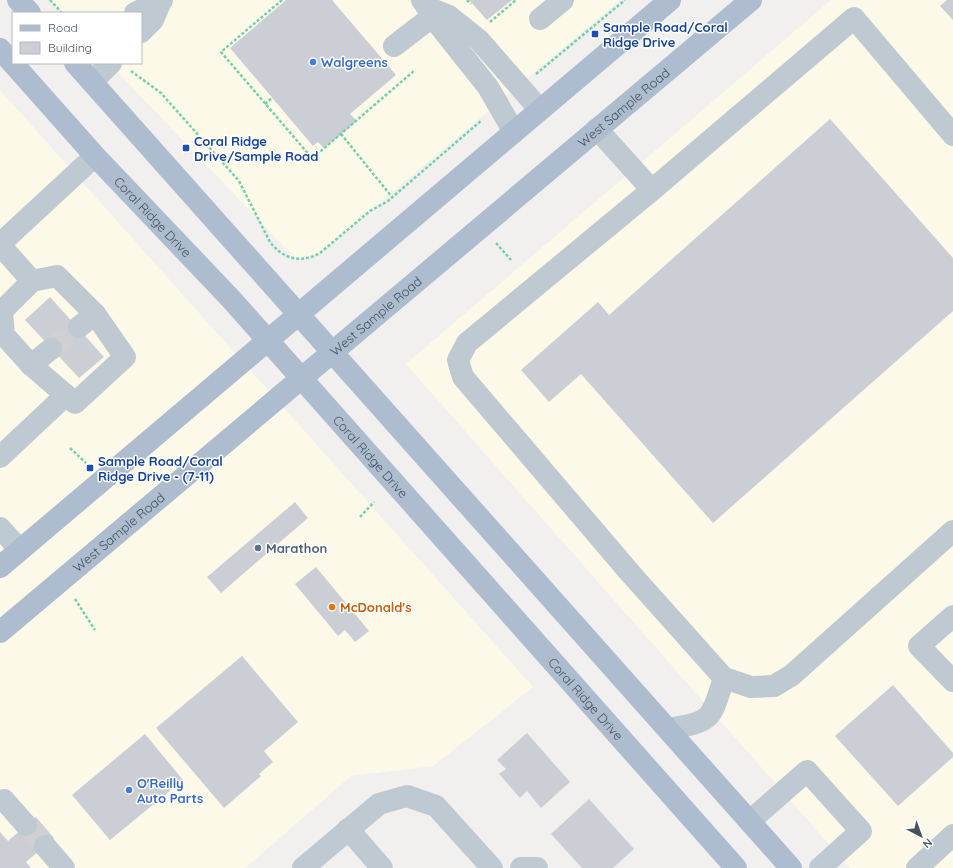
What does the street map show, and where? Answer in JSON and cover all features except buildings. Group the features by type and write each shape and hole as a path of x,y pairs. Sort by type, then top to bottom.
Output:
{"main road":[{"path":"18,0 29,12"},
{"path":"0,567 670,0"},
{"name":"West Sample Road","path":"0,632 301,377 333,352 751,0"},
{"name":"Coral Ridge Drive","path":"0,49 12,63"},
{"name":"Coral Ridge Drive","path":"13,64 95,156 231,299 736,868"},
{"path":"76,64 791,868"}],"street":[{"path":"540,19 563,0"},
{"path":"142,16 153,20 162,1"},
{"path":"427,8 449,16 479,40 540,110"},
{"path":"394,46 427,8"},
{"path":"427,8 488,87 514,132"},
{"path":"953,135 854,18 652,190 467,343 458,360 463,377 631,574 724,678 751,687 774,686 792,675 953,531"},
{"path":"92,82 119,65"},
{"path":"597,129 652,190"},
{"path":"32,281 0,244 95,156"},
{"path":"57,276 87,321 125,357 75,403 31,365 4,335 2,311 32,281 57,276"},
{"path":"31,365 51,349"},
{"path":"0,457 66,395"},
{"path":"0,528 20,550"},
{"path":"953,616 919,646 953,681"},
{"path":"668,728 694,724 704,720 713,711 724,678"},
{"path":"750,821 807,771 861,831 820,868"},
{"path":"303,868 379,804 407,796 436,806 492,868"},
{"path":"4,800 26,825"},
{"path":"348,830 382,868"},
{"path":"917,868 953,835"},
{"path":"45,846 64,868"},
{"path":"522,868 537,868"}],"path":[{"path":"50,0 61,12"},
{"path":"282,0 221,52 311,157 314,157 415,70"},
{"path":"467,0 472,6"},
{"path":"488,24 516,0"},
{"path":"520,88 625,0"},
{"path":"119,65 161,92 239,181 270,242 277,251 300,260 314,256 370,211 392,197 499,106"},
{"path":"265,104 272,98"},
{"path":"341,134 392,197"},
{"path":"496,243 512,260"},
{"path":"70,448 86,463"},
{"path":"360,517 374,502"},
{"path":"75,599 95,630"}],"shaded area":[{"path":"50,0 620,0 320,253 296,259 110,64 142,64 142,12 61,12"},
{"path":"831,0 953,0 953,868 850,868 406,364"},
{"path":"0,90 533,687 433,766 351,776 245,868 0,868"}],"tunnel":[{"path":"51,349 79,327"},
{"path":"26,825 45,846"}],"place":[{"name":"Sample Road/Coral Ridge Drive","path":"595,34"},
{"name":"Walgreens","path":"313,62"},
{"name":"Coral Ridge Drive/Sample Road","path":"186,148"},
{"name":"Sample Road/Coral Ridge Drive - (7-11)","path":"90,468"},
{"name":"Marathon","path":"258,548"},
{"name":"McDonald's","path":"332,607"},
{"name":"O'Reilly Auto Parts","path":"129,790"}]}
